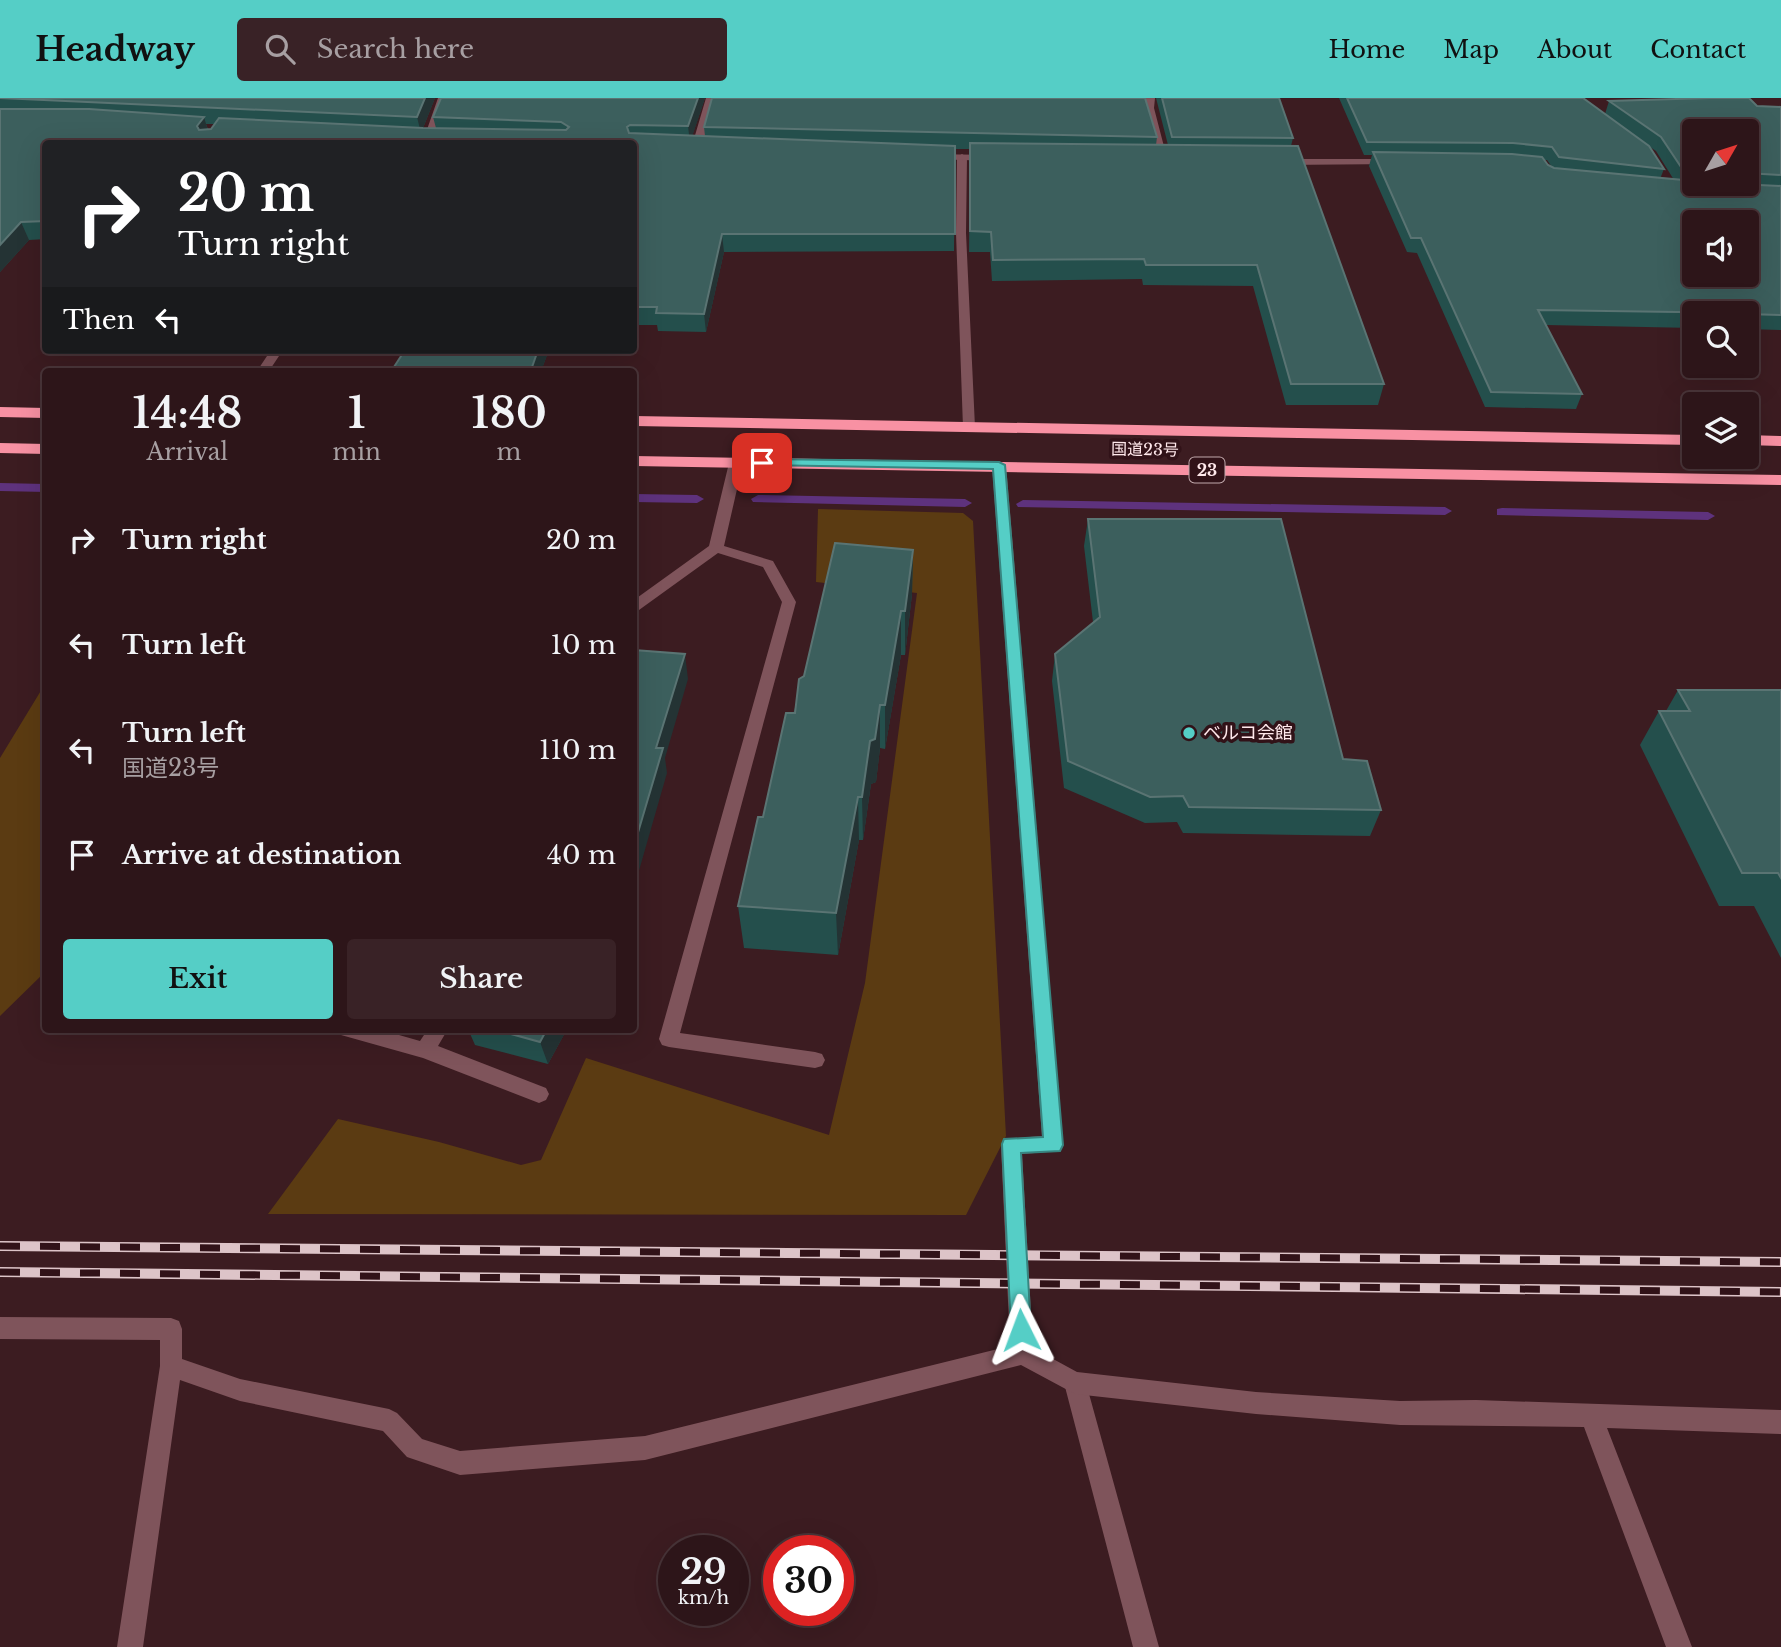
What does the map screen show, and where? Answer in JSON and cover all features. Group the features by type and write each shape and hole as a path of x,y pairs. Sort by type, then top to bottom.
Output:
{"highway":[{"path":"0,412 42,413"},
{"name":"国道23号","path":"637,421 1682,440"},
{"path":"1759,440 1781,441"},
{"path":"0,449 42,449"},
{"name":"国道23号","path":"637,461 1781,480"}],"street":[{"path":"427,140 443,98"},
{"path":"696,149 711,98"},
{"path":"1150,98 1149,108 1164,160"},
{"path":"414,138 423,140"},
{"path":"434,140 441,139"},
{"path":"683,149 710,150"},
{"path":"924,156 1002,158"},
{"path":"962,158 961,233 969,427"},
{"path":"1150,160 1177,160"},
{"path":"1265,162 1411,162"},
{"path":"637,605 716,548 736,463"},
{"path":"999,465 1053,1145 1011,1144 1022,1354"},
{"path":"716,548 768,564 789,602 669,1039 815,1060"},
{"path":"363,1033 425,1050 539,1094"},
{"path":"425,1050 436,1033"},
{"path":"0,1328 171,1329 172,1366 130,1647"},
{"path":"172,1366 240,1390 389,1422 415,1450 460,1463 645,1448 800,1407 1022,1354 1075,1383 1256,1403 1400,1413 1781,1422"},
{"path":"1075,1383 1146,1647"},
{"path":"1591,1416 1679,1647"}],"shaded area":[{"path":"818,509 963,513 973,521 1006,1136 966,1215 268,1214 338,1119 439,1142 521,1165 541,1160 586,1058 829,1135 865,983 917,593 816,582"},
{"path":"42,689 42,975 0,1016 0,758"}],"building":[{"path":"0,98 425,98 417,117"},
{"path":"441,98 698,98 688,126 630,125 627,127 629,133 955,146 955,234 722,234 704,314 656,313 657,307 637,307 637,140 42,140 42,221 21,222 0,245 0,109 89,109 204,117 197,126 199,130 211,129 219,118 423,128 566,130 569,127 561,122 433,117"},
{"path":"712,98 1145,98 1157,137 704,127"},
{"path":"1162,98 1279,98 1293,138 1172,137"},
{"path":"1347,98 1583,98 1649,146 1664,169 1559,157 1552,147 1513,143 1367,142"},
{"path":"1749,98 1757,106 1781,107 1781,175 1759,174 1759,119 1682,119 1682,168 1661,137 1609,101"},
{"path":"970,143 1298,146 1384,384 1291,384 1257,265 1146,265 1144,259 993,260 991,232 970,231"},
{"path":"1373,152 1512,154 1542,157 1554,168 1682,180 1682,196 1759,196 1759,185 1781,186 1781,315 1759,314 1759,301 1682,301 1682,312 1538,310 1582,394 1491,392 1421,238 1411,238"},
{"path":"402,354 537,354 532,368 394,367"},
{"name":"ベルコ会館","path":"1088,519 1281,519 1343,759 1367,761 1381,810 1189,807 1183,796 1150,797 1068,761 1055,654 1100,617"},
{"path":"835,543 913,550 905,611 901,611 885,705 880,705 875,739 870,741 862,797 858,797 836,913 738,906 758,817 763,817 786,713 795,713 799,679 804,676"},
{"path":"637,650 685,654 656,748 663,748 637,836"},
{"path":"1678,690 1781,690 1781,878 1778,873 1742,873 1659,711 1690,711"},
{"path":"507,1033 545,1033 540,1042"}],"waterway":[{"path":"0,487 42,488"},
{"path":"637,498 697,499"},
{"path":"758,499 965,503"},
{"path":"1023,504 1445,511"},
{"path":"1502,512 1708,516"}],"railway":[{"path":"0,1246 1781,1262"},
{"path":"0,1272 1781,1292"}],"place":[{"name":"ベルコ会館","path":"1189,733"}],"route":[{"path":"762,463 999,465 1053,1145 1011,1144 1021,1330"}]}
